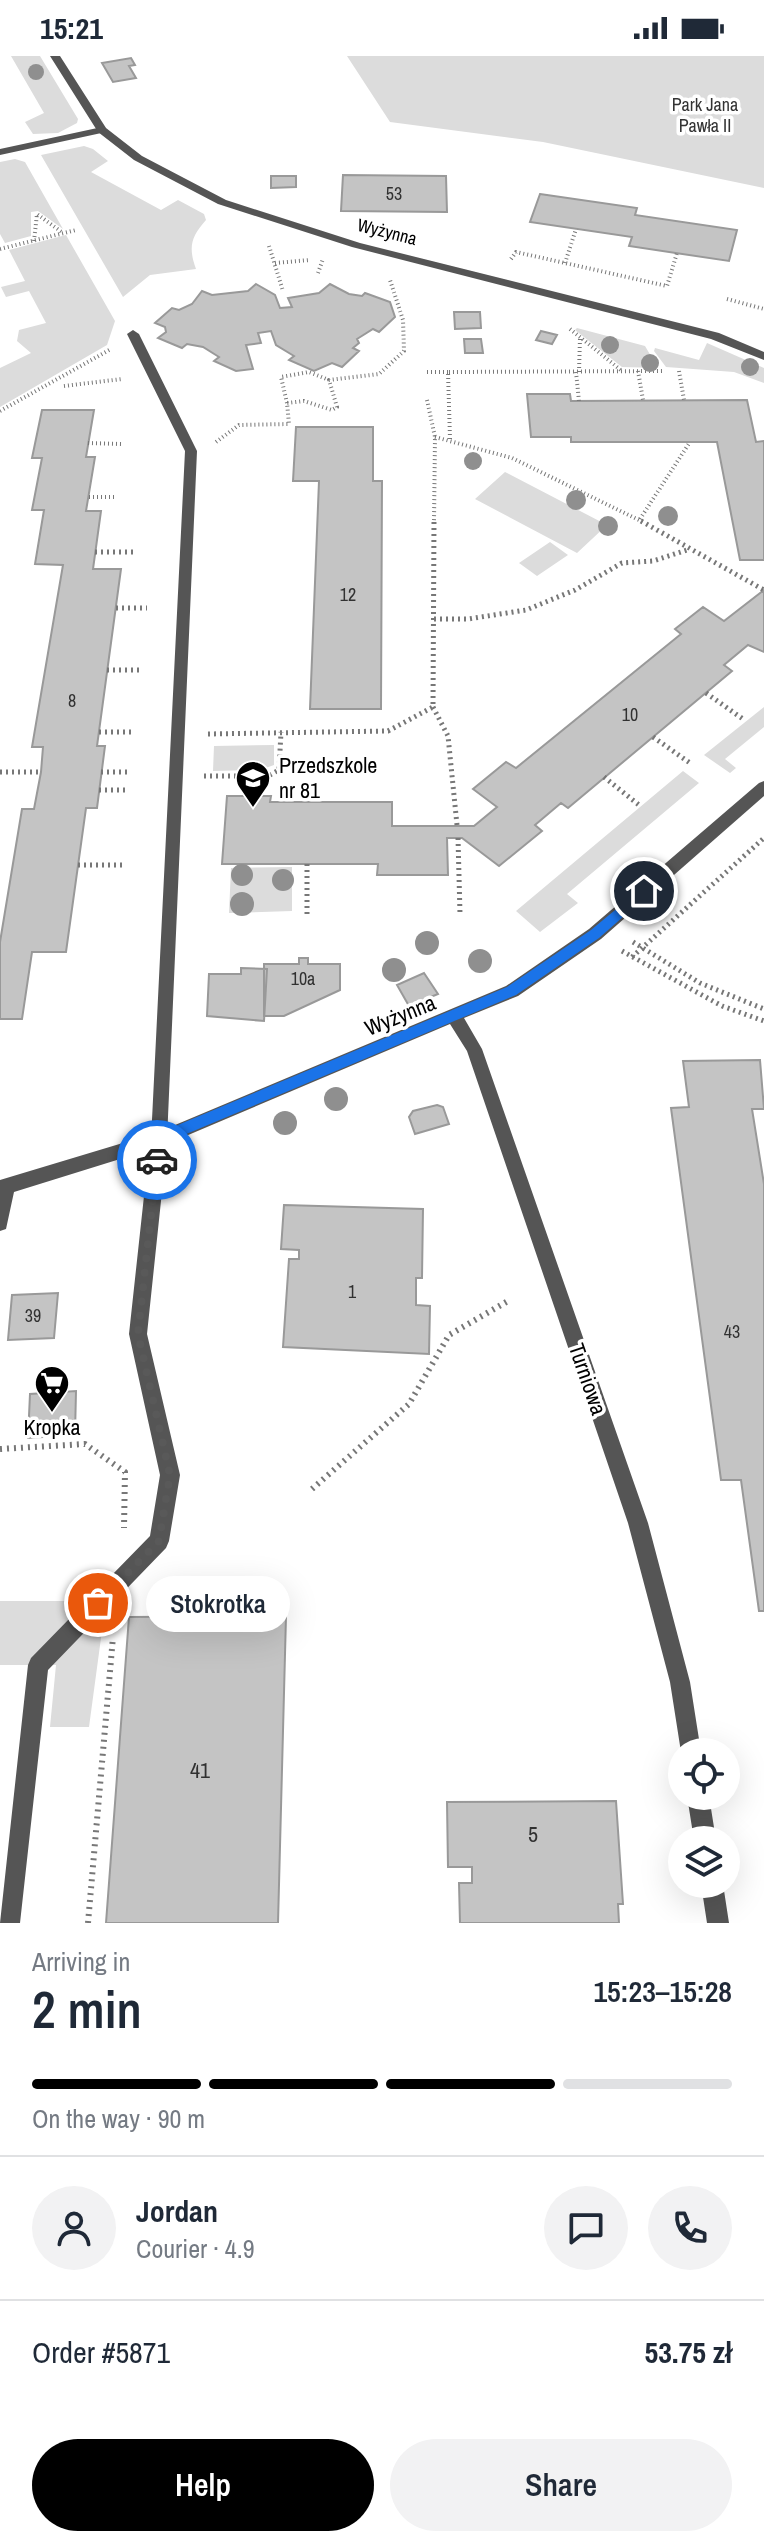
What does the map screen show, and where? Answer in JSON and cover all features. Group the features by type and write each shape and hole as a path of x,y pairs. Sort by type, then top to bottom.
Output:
{"street":[{"name":"Wyżynna","path":"55,56 102,130 138,158 166,175 274,221 715,336 764,356"},
{"path":"0,152 102,130"},
{"path":"9,1923 38,1665 159,1541 170,1475 138,1334 159,1140 191,451 133,334"},
{"name":"Wyżynna","path":"3,1187 159,1140 512,991 600,930 764,787"},
{"name":"Turniowa","path":"454,1016 474,1049 638,1523 680,1682 689,1738"},
{"path":"0,1223 3,1187"},
{"path":"714,1898 718,1923"}],"path":[{"path":"34,241 37,214 63,233"},
{"path":"565,263 576,229"},
{"path":"0,249 76,230"},
{"path":"266,237 283,291"},
{"path":"504,269 516,252 667,286 677,253"},
{"path":"329,380 335,376 379,374 404,351 403,320 389,277"},
{"path":"727,299 764,309"},
{"path":"562,323 623,371"},
{"path":"579,401 580,337"},
{"path":"0,411 111,349"},
{"path":"638,371 643,400"},
{"path":"427,372 664,371"},
{"path":"679,371 684,400"},
{"path":"191,461 239,425 289,424 281,377 309,372 329,380"},
{"path":"448,372 450,439"},
{"path":"64,386 154,376"},
{"path":"287,403 304,401 332,410 337,407 329,380"},
{"path":"427,400 435,437 433,707 448,736 457,825"},
{"path":"435,437 525,462 640,519 764,590"},
{"path":"640,519 690,442"},
{"path":"88,443 121,444"},
{"path":"89,497 115,497"},
{"path":"434,619 468,619 526,610 575,590 622,563 653,561 692,548"},
{"path":"95,552 133,552"},
{"path":"116,608 147,608"},
{"path":"107,670 141,670"},
{"path":"706,693 743,719"},
{"path":"177,734 388,731 433,707"},
{"path":"99,732 135,732"},
{"path":"199,776 268,776 279,770 281,732"},
{"path":"653,737 690,763"},
{"path":"0,772 41,772"},
{"path":"101,772 131,772"},
{"path":"604,777 639,805"},
{"path":"99,790 129,790"},
{"path":"458,838 460,914"},
{"path":"632,957 764,838"},
{"path":"307,864 307,916"},
{"path":"78,865 122,865"},
{"path":"600,930 642,947 700,983 764,1009"},
{"path":"600,930 632,957 722,1006 764,1021"},
{"path":"312,1489 409,1404 449,1335 508,1301"},
{"path":"0,1449 85,1444 125,1472 125,1516 88,1923"}],"green space":[{"path":"11,56 40,56 78,119 77,123 58,133 33,134 25,122 44,113"},
{"name":"Park Jana Pawła II","path":"347,56 764,56 764,188 543,142 390,122"},
{"path":"84,146 108,161 91,172 161,210 178,200 204,214 206,220 192,243 196,269 150,275 123,297 41,155"},
{"path":"15,159 25,162 63,229 38,211 31,212 31,236 5,243 0,234 0,162"},
{"path":"66,235 115,321 107,345 0,407 0,368 31,353 17,341 19,330 46,323 29,291 6,297 1,287 25,281 9,250"},
{"path":"575,330 645,346 658,368 622,367"},
{"path":"707,343 764,368 764,383 734,372 666,367 654,351 655,348 699,360"},
{"path":"505,472 607,525 577,553 475,499"},
{"path":"550,542 568,555 537,576 519,563"},
{"path":"764,707 764,727 725,759 736,768 730,773 704,755"},
{"path":"274,745 274,765 260,770 213,771 214,746"},
{"path":"683,771 699,783 567,894 578,903 540,932 516,911"},
{"path":"292,867 292,911 229,913 231,868"},
{"path":"0,1601 106,1601 89,1727 50,1727 56,1665 0,1665"}],"building":[{"path":"131,58 135,65 129,66 136,78 113,82 102,63"},
{"path":"343,175 446,176 447,212 341,211"},
{"path":"271,176 296,176 296,187 271,188"},
{"path":"540,194 637,208 635,215 737,230 729,261 629,246 632,237 530,222"},
{"path":"256,284 275,295 280,308 292,307 288,298 319,293 330,284 349,294 362,296 365,293 390,302 395,317 379,332 373,329 357,339 359,343 353,348 359,351 342,367 332,363 314,371 289,360 294,356 276,345 271,331 258,333 261,343 246,345 253,369 236,371 214,361 219,357 203,347 187,344 182,348 158,338 166,332 165,327 155,323 172,308 179,310 192,304 202,291 212,295 248,291"},
{"path":"454,312 480,312 481,328 455,329"},
{"path":"541,331 557,335 552,344 536,340"},
{"path":"464,339 481,339 483,353 465,353"},
{"path":"527,394 570,394 571,401 747,400 756,442 764,441 764,560 740,560 717,442 571,442 571,437 531,437"},
{"path":"42,410 94,410 86,457 95,457 86,511 101,511 93,569 121,569 97,746 105,746 97,808 86,808 66,952 32,952 22,1019 0,1019 0,942 22,809 34,809 41,772 43,747 32,747 63,565 35,564 44,510 32,510 42,458 32,458"},
{"path":"296,427 373,427 373,481 382,481 381,709 310,709 319,481 293,481"},
{"path":"764,590 764,652 748,645 724,665 732,671 568,808 561,803 535,825 542,831 499,866 462,838 447,838 448,875 377,875 378,864 222,864 227,796 271,796 270,802 392,802 392,826 474,826 497,807 473,789 506,762 516,768 681,634 675,629 703,607 724,621"},
{"path":"299,958 308,958 308,964 340,964 340,990 284,1016 264,1016 264,964 299,964"},
{"path":"241,968 267,969 264,1021 207,1016 209,974 241,974"},
{"path":"424,973 438,994 409,1006 397,985"},
{"path":"760,1060 764,1109 752,1109 764,1184 764,1611 759,1611 741,1480 721,1480 671,1108 689,1107 683,1061"},
{"path":"437,1105 443,1107 449,1124 415,1134 409,1117 413,1111"},
{"path":"284,1205 423,1209 422,1278 416,1278 416,1305 430,1306 429,1354 283,1347 289,1259 299,1259 299,1250 281,1249"},
{"path":"58,1293 54,1338 8,1340 12,1295"},
{"name":"Kropka","path":"76,1391 75,1435 28,1438 30,1394"},
{"path":"286,1616 278,1923 106,1923 129,1617"},
{"path":"616,1801 623,1904 618,1904 619,1923 460,1923 459,1883 472,1883 472,1867 448,1867 447,1802"}],"way so far":[{"path":"98,1603 159,1541 170,1475 138,1334 157,1160"}],"place":[{"name":"Przedszkole nr 81","path":"253,809"},
{"name":"Kropka","path":"52,1414"},
{"name":"Stokrotka","path":"98,1603"}],"route":[{"path":"157,1160 159,1140 512,991 595,934 644,891"}]}
